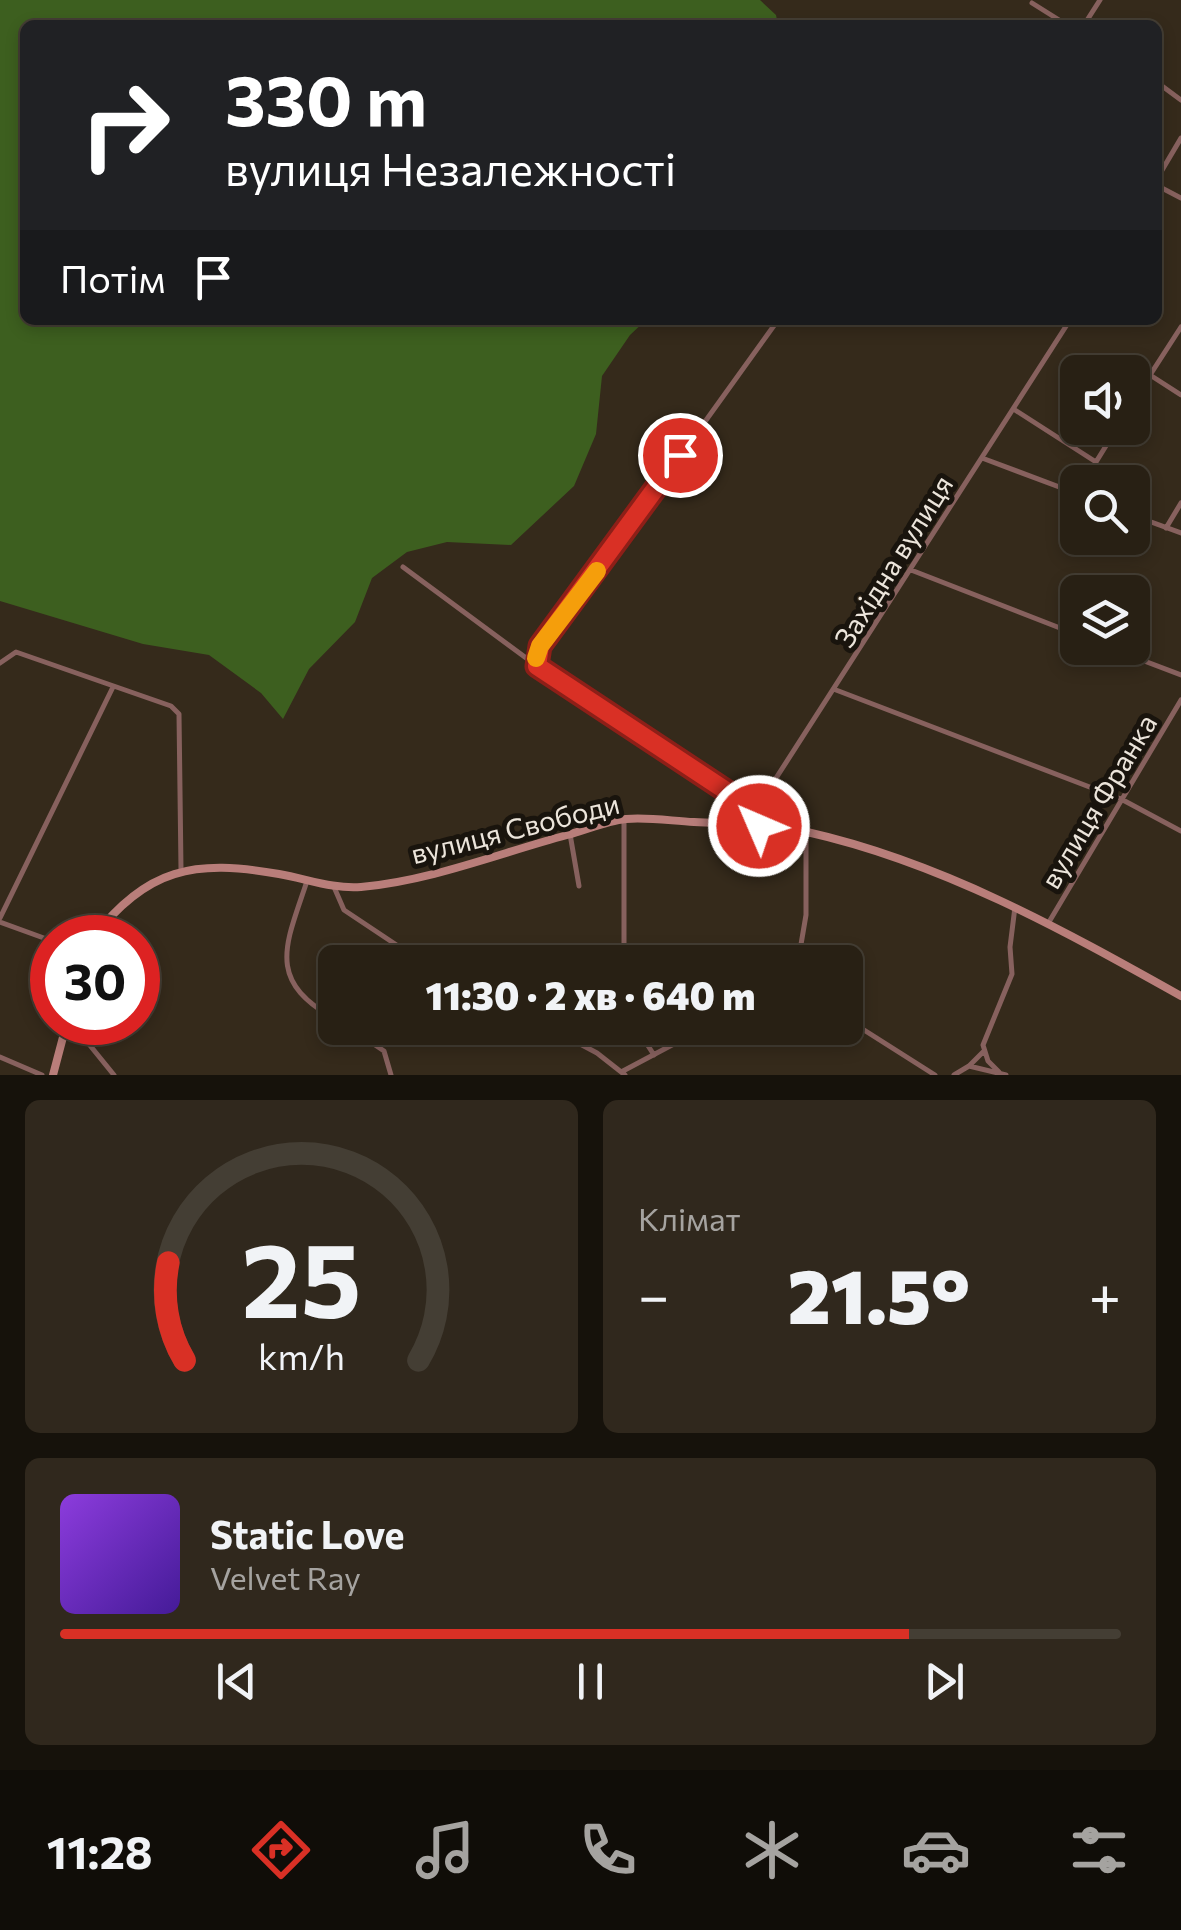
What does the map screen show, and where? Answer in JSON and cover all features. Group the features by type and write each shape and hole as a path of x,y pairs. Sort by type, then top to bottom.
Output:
{"street":[{"path":"1032,3 1058,20"},
{"path":"1162,170 1181,138"},
{"path":"537,666 545,639 774,325"},
{"name":"Західна вулиця","path":"758,814 762,800 1067,325"},
{"path":"1181,326 1150,375 1181,395"},
{"path":"1015,410 1060,439"},
{"path":"1070,445 1096,462 1106,445"},
{"path":"982,458 1060,487"},
{"path":"1166,528 1181,503"},
{"path":"1150,522 1181,533"},
{"path":"403,567 537,666 758,814 759,826"},
{"path":"911,570 1060,628"},
{"path":"0,663 16,652 172,706 179,714 182,869"},
{"path":"1150,663 1181,675"},
{"path":"30,933 0,920 113,688"},
{"path":"836,690 1122,799 1181,832"},
{"name":"вулиця Франка","path":"1049,922 1181,700"},
{"path":"624,819 624,945"},
{"name":"вулиця Свободи","path":"110,915 142,888 182,869 228,868 334,888 408,879 624,819 759,826 806,831 878,852 1015,907 1181,996"},
{"path":"801,945 806,915 806,831"},
{"path":"570,834 579,886"},
{"path":"307,881 289,934 288,980 300,996 318,1007"},
{"path":"334,888 344,910 396,945"},
{"path":"954,1075 983,1052 1012,974 1010,947 1015,907"},
{"path":"863,1029 935,1075"},
{"path":"53,1075 62,1045"},
{"path":"89,1045 114,1075"},
{"path":"375,1045 384,1051 391,1075"},
{"path":"578,1045 624,1073 673,1045"},
{"path":"648,1045 654,1055"},
{"path":"983,1052 1002,1073"},
{"path":"0,1057 42,1075"},
{"path":"969,1066 1002,1073"}],"green space":[{"path":"0,0 760,0 776,15 777,20 20,20 20,325 641,325 602,376 596,434 574,486 511,545 447,542 407,552 372,578 355,622 309,669 283,719 261,693 209,655 143,644 0,601"}],"slow traffic":[{"path":"536,658 540,646 597,571"}],"route":[{"path":"680,455 540,646 537,666 746,804 758,814 759,826"}]}
